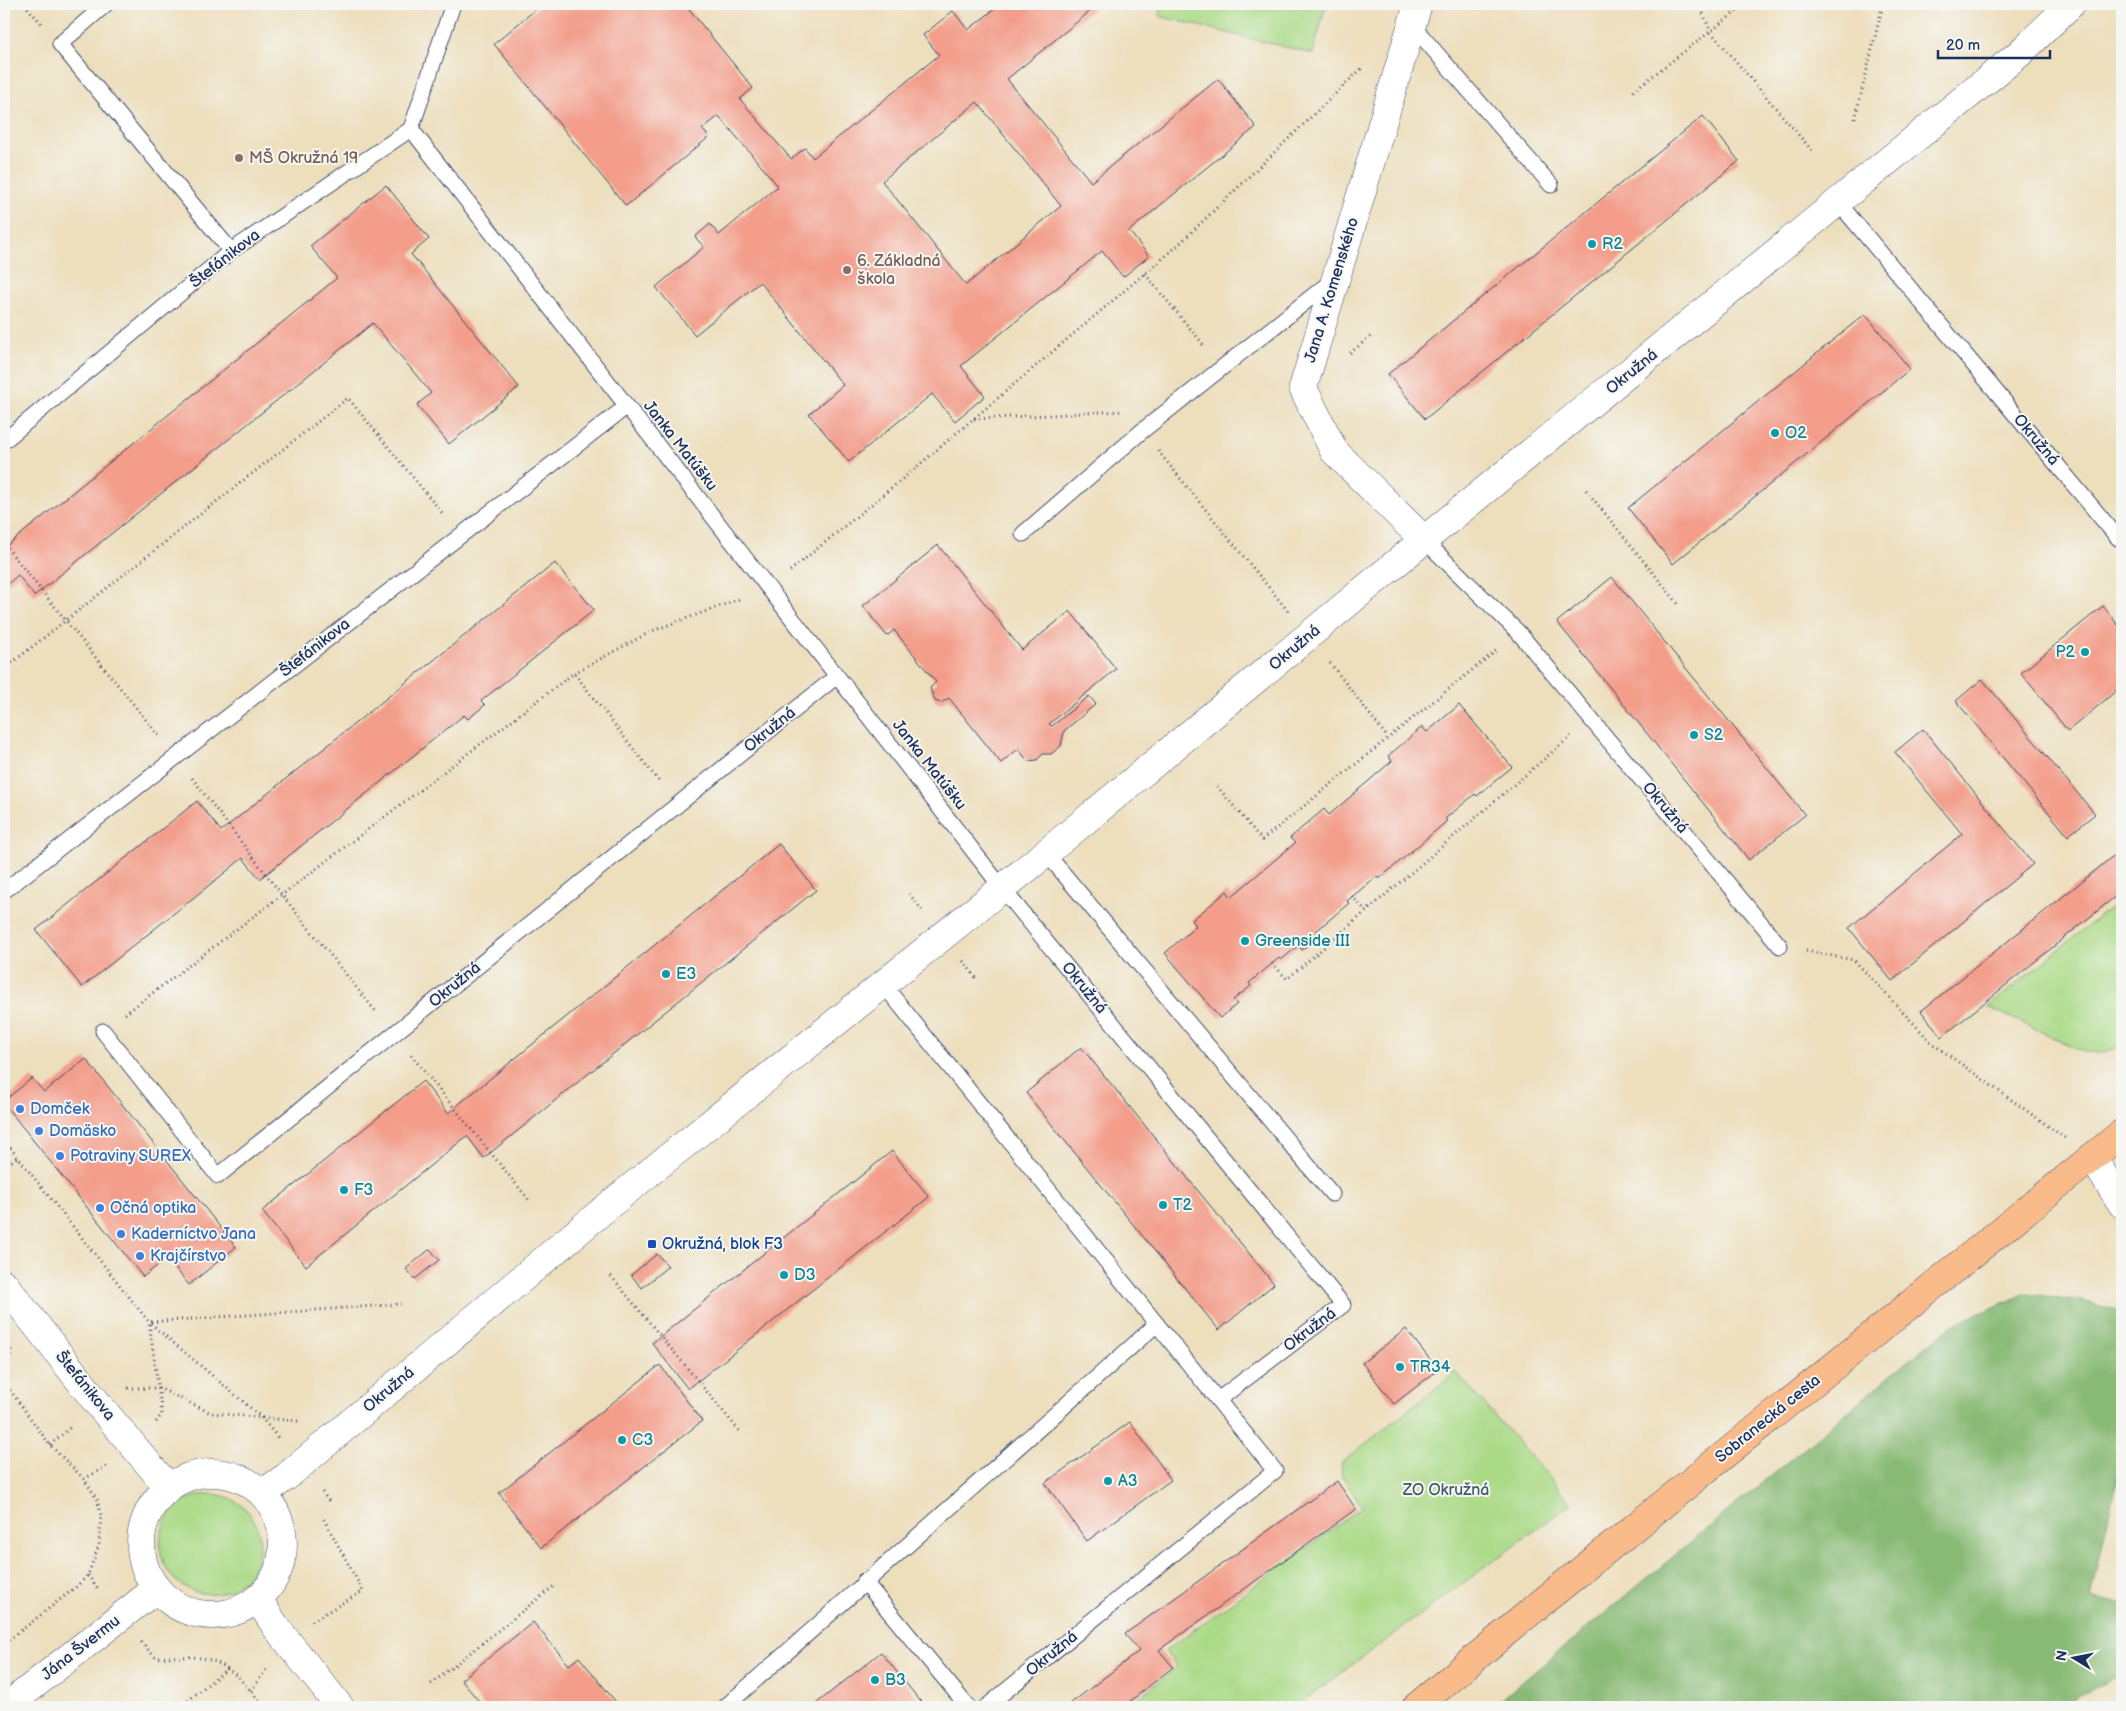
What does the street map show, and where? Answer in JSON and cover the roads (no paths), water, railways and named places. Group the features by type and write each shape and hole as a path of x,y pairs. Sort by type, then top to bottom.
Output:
{"main road":[{"name":"Sobranecká cesta","path":"1416,1707 1554,1592 2122,1133"}],"street":[{"name":"Okružná","path":"263,1493 286,1477 613,1202 1046,853 1424,540 2020,53 2071,4"},
{"name":"Jana A. Komenského","path":"1415,14 1303,388 1334,451 1424,540"},
{"path":"2092,1157 2122,1204"},
{"name":"Štefánikova","path":"4,1284 98,1404 168,1487"},
{"path":"206,1472 226,1473 246,1480 263,1493 274,1509 281,1527 284,1547 280,1566 271,1584 258,1598 244,1608 229,1613 197,1614 168,1600 156,1588 146,1573 141,1554 141,1536 146,1517 155,1501 168,1487 186,1477 206,1472"},
{"name":"Jána Švermu","path":"6,1707 156,1588"},
{"path":"258,1598 286,1639 340,1707"}],"lane":[{"path":"106,4 60,44 231,251"},
{"path":"411,129 453,4"},
{"path":"1415,14 1551,185"},
{"name":"Štefánikova","path":"4,441 231,251 411,129"},
{"name":"Janka Matúšku","path":"411,129 1002,888"},
{"name":"Okružná","path":"1838,202 2118,538"},
{"path":"1023,534 1142,431 1337,276"},
{"name":"Štefánikova","path":"4,891 627,406"},
{"name":"Okružná","path":"1424,540 1519,632 1780,946"},
{"name":"Okružná","path":"103,1031 218,1176 837,676"},
{"path":"1046,853 1332,1194"},
{"name":"Okružná","path":"986,1707 1275,1471 1218,1400 1343,1305 1002,888"},
{"path":"883,984 1218,1400"},
{"path":"724,1707 1156,1324"},
{"path":"864,1581 968,1707"}],"place":[{"name":"MŠ Okružná 19","path":"239,158"},
{"name":"R2","path":"1592,244"},
{"name":"6. Základná škola","path":"847,270"},
{"name":"O2","path":"1775,433"},
{"name":"P2","path":"2085,652"},
{"name":"S2","path":"1694,735"},
{"name":"Greenside III","path":"1245,941"},
{"name":"E3","path":"666,974"},
{"name":"Domček","path":"20,1109"},
{"name":"Domäsko","path":"39,1131"},
{"name":"Potraviny SUREX","path":"60,1156"},
{"name":"F3","path":"344,1190"},
{"name":"T2","path":"1163,1205"},
{"name":"Očná optika","path":"100,1208"},
{"name":"Kaderníctvo Jana","path":"121,1234"},
{"name":"Okružná, blok F3","path":"652,1244"},
{"name":"Krajčírstvo","path":"140,1256"},
{"name":"D3","path":"784,1275"},
{"name":"TR34","path":"1400,1367"},
{"name":"C3","path":"622,1440"},
{"name":"A3","path":"1108,1481"},
{"name":"B3","path":"875,1680"}],"park label":[{"name":"ZO Okružná","path":"1446,1490"}]}
